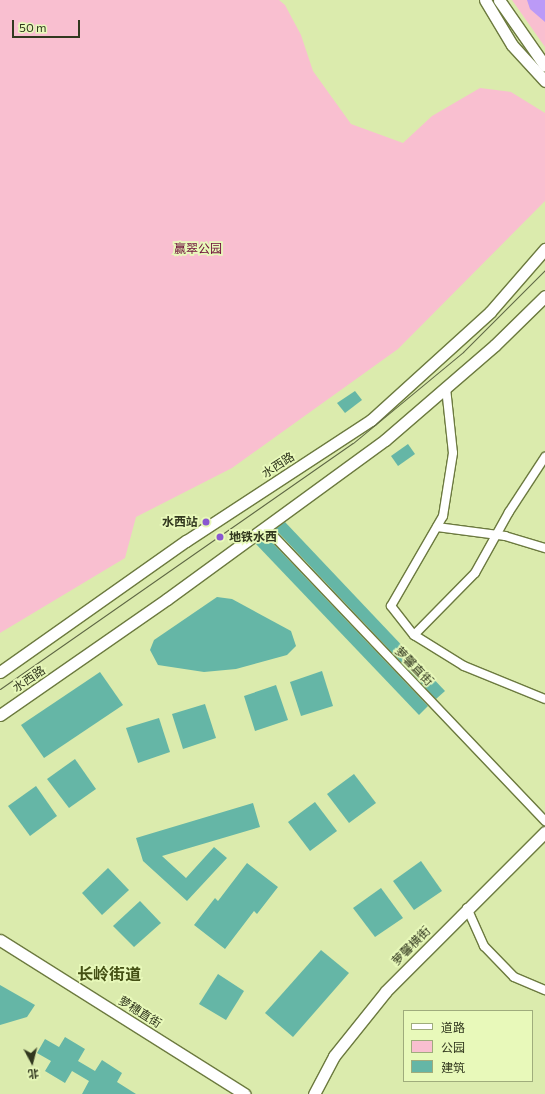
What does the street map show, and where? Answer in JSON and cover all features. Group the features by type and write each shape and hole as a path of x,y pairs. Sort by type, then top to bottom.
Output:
{"main road":[{"path":"485,0 512,45 545,81"},
{"path":"499,0 545,66"},
{"name":"水西路","path":"0,672 186,541 371,420 490,312 545,249"},
{"name":"水西路","path":"0,715 266,528 385,440 446,388 545,296"},
{"name":"萝馨横街","path":"314,1094 334,1056 400,975 545,832"},
{"name":"萝穗直街","path":"0,940 245,1094"},
{"name":"萝穗直街","path":"0,947 231,1094"}],"street":[{"path":"446,388 453,453 443,516 390,606 414,635 464,666 545,699"},
{"path":"414,635 475,573 496,534 545,458"},
{"path":"437,527 496,534 545,548"},
{"name":"萝馨直街","path":"266,528 545,821"},
{"path":"467,908 484,946 514,977 545,990"}],"green space":[{"name":"赢翠公园","path":"0,0 279,0 285,5 301,35 313,71 351,124 403,143 432,116 480,88 511,92 545,113 545,201 398,349 232,468 136,517 125,558 0,633"},
{"path":"512,0 545,0 545,47"}],"shaded area":[{"path":"527,0 545,0 545,22 530,9"}],"building":[{"path":"355,391 362,400 345,413 337,403"},
{"path":"408,444 415,454 398,466 391,456"},
{"path":"285,522 445,691 436,699 275,529"},
{"path":"266,536 428,706 419,715 255,543"},
{"path":"217,597 232,599 291,631 296,646 287,655 236,669 204,672 158,665 150,650 154,640"},
{"path":"322,671 333,706 301,716 290,682"},
{"path":"100,672 123,705 44,758 21,725"},
{"path":"276,685 288,720 255,731 244,696"},
{"path":"205,704 216,738 183,749 172,714"},
{"path":"159,718 170,752 138,763 126,728"},
{"path":"75,759 96,789 69,808 47,779"},
{"path":"354,774 376,803 349,823 327,794"},
{"path":"36,786 57,816 30,836 8,806"},
{"path":"315,802 337,831 310,851 288,822"},
{"path":"253,803 260,827 162,856 186,878 214,847 227,858 187,901 143,861 136,838"},
{"path":"421,861 442,891 414,910 393,881"},
{"path":"247,863 278,887 257,914 254,911 225,949 194,925 215,898 218,901"},
{"path":"108,868 129,890 102,915 82,893"},
{"path":"381,888 403,918 375,937 353,908"},
{"path":"140,901 161,923 134,947 113,926"},
{"path":"321,950 349,973 293,1037 265,1013"},
{"path":"218,974 244,991 226,1020 199,1004"},
{"path":"0,985 35,1005 27,1017 0,1025"},
{"path":"65,1037 85,1049 78,1061 95,1071 102,1060 122,1073 117,1082 136,1094 82,1094 89,1081 72,1071 65,1083 45,1071 51,1061 37,1053 45,1039 59,1047"}],"tram line":[{"path":"0,689 353,443 463,352 545,270"}],"place":[{"name":"水西站","path":"206,522"},
{"name":"地铁水西","path":"220,537"}],"district":[{"name":"长岭街道","path":"109,974"}]}
